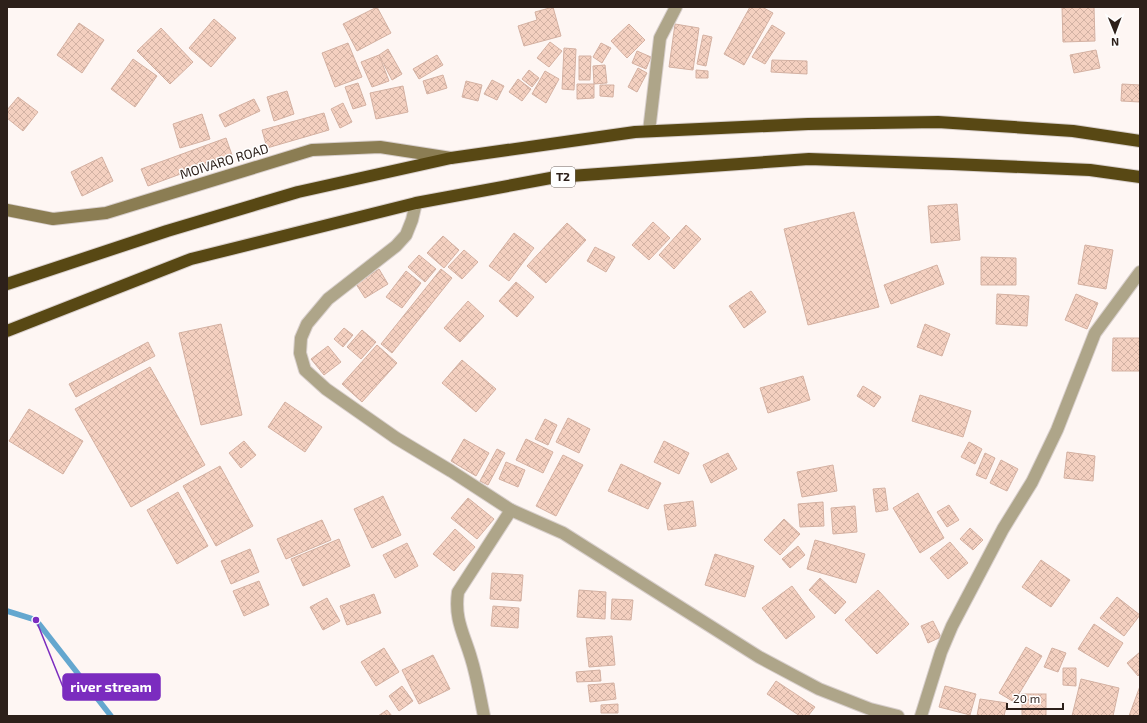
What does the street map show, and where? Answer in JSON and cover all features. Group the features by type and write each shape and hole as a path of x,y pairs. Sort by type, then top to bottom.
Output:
{"highway":[{"path":"7,284 167,231 298,192 451,158 648,131 808,124 938,122 1073,131 1140,141"},
{"name":"T2","path":"7,331 191,259 416,203 556,177 809,159 1090,170 1140,177"}],"street":[{"path":"648,131 660,38 676,7"},
{"name":"MOIVARO ROAD","path":"7,210 53,219 106,213 312,150 380,147 451,158"},
{"path":"416,203 412,220 406,235 396,246 328,299 307,324 301,338 300,353 305,370 326,389 396,438 451,471 511,510 563,533 759,657 819,690 870,709 898,716"},
{"path":"921,716 941,652 952,626 1003,529 1032,482 1057,430 1095,333 1140,272"},
{"path":"484,716 472,659 457,618 456,605 458,592 511,510"}],"building":[{"path":"377,7 391,33 357,51 343,24"},
{"path":"553,7 561,36 524,46 518,26 537,20 535,12"},
{"path":"750,7 762,7 773,13 744,65 724,54"},
{"path":"1062,7 1094,7 1095,41 1063,42"},
{"path":"214,19 236,38 211,67 189,48"},
{"path":"79,23 104,40 82,73 57,55"},
{"path":"629,24 645,40 627,58 611,41"},
{"path":"675,24 699,28 693,70 669,67"},
{"path":"772,25 785,33 765,64 752,57"},
{"path":"161,28 193,62 170,84 137,51"},
{"path":"703,35 712,37 706,66 697,64"},
{"path":"550,42 562,51 549,67 537,58"},
{"path":"348,43 362,77 335,87 322,53"},
{"path":"601,43 611,48 602,63 593,57"},
{"path":"564,48 576,49 574,90 562,89"},
{"path":"388,49 402,74 392,80 379,55"},
{"path":"1096,50 1100,68 1074,73 1070,55"},
{"path":"637,51 651,57 646,69 632,63"},
{"path":"379,55 389,81 372,87 361,62"},
{"path":"437,55 443,65 419,79 413,69"},
{"path":"579,56 591,56 590,80 579,80"},
{"path":"133,59 157,76 135,107 111,89"},
{"path":"772,60 807,61 807,74 771,72"},
{"path":"605,65 607,83 594,84 593,66"},
{"path":"638,68 647,73 637,92 628,87"},
{"path":"529,70 539,78 532,87 522,79"},
{"path":"696,70 708,71 708,78 696,78"},
{"path":"545,71 559,79 546,103 532,94"},
{"path":"443,75 447,88 427,94 423,81"},
{"path":"518,79 531,89 522,101 509,92"},
{"path":"492,80 504,86 497,100 484,94"},
{"path":"466,81 482,85 478,101 462,97"},
{"path":"358,83 366,105 353,109 345,87"},
{"path":"577,84 594,84 594,98 577,99"},
{"path":"1122,84 1140,85 1140,102 1121,101"},
{"path":"600,85 614,85 613,97 600,96"},
{"path":"403,86 408,112 376,119 370,93"},
{"path":"287,91 294,114 274,121 267,97"},
{"path":"18,97 38,112 23,131 7,118 7,110"},
{"path":"254,99 260,111 225,127 219,115"},
{"path":"343,103 352,122 340,128 331,109"},
{"path":"324,113 329,130 267,148 262,130"},
{"path":"202,114 210,139 180,148 173,124"},
{"path":"226,138 232,155 148,186 141,169"},
{"path":"102,157 113,181 82,196 71,172"},
{"path":"957,204 960,240 931,243 928,206"},
{"path":"854,212 879,307 808,325 784,229"},
{"path":"653,222 670,238 649,260 632,245"},
{"path":"567,223 586,240 546,283 527,266"},
{"path":"686,225 701,239 674,269 659,255"},
{"path":"514,233 534,248 509,281 489,266"},
{"path":"443,236 459,250 444,268 427,253"},
{"path":"1085,245 1113,250 1106,289 1078,284"},
{"path":"595,247 615,257 606,272 587,261"},
{"path":"464,250 478,262 462,279 448,267"},
{"path":"419,255 436,269 425,282 408,267"},
{"path":"981,257 1016,258 1016,285 981,285"},
{"path":"937,265 944,284 891,304 884,285"},
{"path":"379,269 388,284 365,298 356,284"},
{"path":"441,269 452,278 392,353 381,344"},
{"path":"406,271 421,283 402,308 386,297"},
{"path":"516,282 534,297 517,317 499,301"},
{"path":"751,291 766,312 744,328 729,306"},
{"path":"997,294 1029,296 1027,326 996,324"},
{"path":"1076,294 1098,303 1087,329 1065,320"},
{"path":"468,301 484,316 460,342 444,328"},
{"path":"221,324 242,415 201,425 179,333"},
{"path":"925,324 950,334 942,356 917,347"},
{"path":"344,328 353,335 343,347 334,339"},
{"path":"362,330 376,342 361,359 347,347"},
{"path":"1113,338 1140,338 1140,371 1112,371"},
{"path":"148,342 155,356 76,397 69,384"},
{"path":"377,345 397,363 362,402 342,384"},
{"path":"328,346 341,362 324,375 311,359"},
{"path":"462,360 496,389 476,412 442,383"},
{"path":"150,367 205,465 131,507 75,409"},
{"path":"803,376 810,400 768,413 760,388"},
{"path":"863,386 881,397 874,407 857,396"},
{"path":"920,395 971,411 963,437 912,421"},
{"path":"285,402 322,427 305,452 268,427"},
{"path":"29,409 83,441 63,474 9,441"},
{"path":"568,418 590,429 579,453 556,442"},
{"path":"545,419 557,425 548,445 535,439"},
{"path":"464,439 489,453 476,476 451,461"},
{"path":"526,439 553,452 543,473 516,460"},
{"path":"244,441 256,455 241,468 229,453"},
{"path":"664,441 689,453 679,474 654,462"},
{"path":"969,442 982,449 975,464 961,457"},
{"path":"497,449 505,453 488,485 480,481"},
{"path":"1067,452 1095,456 1093,481 1064,478"},
{"path":"728,453 737,469 711,483 703,465"},
{"path":"985,453 995,458 986,479 976,475"},
{"path":"563,455 583,465 556,516 536,506"},
{"path":"1001,460 1018,469 1007,491 990,483"},
{"path":"506,462 525,470 518,487 499,479"},
{"path":"621,464 661,483 648,509 608,491"},
{"path":"833,465 837,491 802,497 797,472"},
{"path":"220,466 253,526 216,546 183,486"},
{"path":"885,488 888,510 876,512 873,489"},
{"path":"178,492 208,546 177,564 147,510"},
{"path":"918,493 944,538 920,553 893,508"},
{"path":"383,496 401,535 372,548 354,509"},
{"path":"468,498 494,519 477,539 451,518"},
{"path":"693,501 696,526 668,530 664,505"},
{"path":"823,502 824,526 800,527 798,504"},
{"path":"949,505 959,520 947,527 937,512"},
{"path":"855,506 857,532 833,534 831,508"},
{"path":"784,519 800,534 780,555 764,540"},
{"path":"322,520 331,540 286,559 277,539"},
{"path":"970,528 983,540 973,550 960,539"},
{"path":"455,529 475,547 454,571 433,554"},
{"path":"339,539 350,566 303,586 291,559"},
{"path":"815,540 865,554 856,583 807,569"},
{"path":"950,542 968,563 948,579 930,558"},
{"path":"407,543 418,566 395,578 383,555"},
{"path":"798,546 805,555 790,568 782,559"},
{"path":"250,549 259,572 231,584 221,561"},
{"path":"715,554 754,566 745,597 705,585"},
{"path":"1041,560 1070,580 1051,607 1022,587"},
{"path":"492,573 523,575 521,601 490,599"},
{"path":"820,578 846,602 835,614 809,590"},
{"path":"259,581 269,605 244,616 233,591"},
{"path":"792,586 815,617 786,639 762,608"},
{"path":"579,590 606,592 605,619 577,617"},
{"path":"878,590 909,624 877,654 845,620"},
{"path":"374,594 381,613 347,625 340,606"},
{"path":"1117,597 1140,615 1124,636 1100,618"},
{"path":"327,598 340,621 323,630 310,607"},
{"path":"612,599 633,600 631,620 611,619"},
{"path":"493,606 519,608 518,628 491,626"},
{"path":"933,621 941,637 928,643 921,626"},
{"path":"1094,624 1123,643 1108,667 1078,649"},
{"path":"612,636 615,665 589,667 586,638"},
{"path":"1026,647 1042,656 1014,702 999,693"},
{"path":"384,648 399,672 376,686 361,662"},
{"path":"1052,648 1066,653 1058,672 1044,667"},
{"path":"1140,652 1140,674 1138,676 1127,663"},
{"path":"433,655 450,689 419,704 402,670"},
{"path":"1063,668 1076,668 1076,686 1063,685"},
{"path":"600,670 601,681 577,682 576,672"},
{"path":"1081,679 1119,688 1113,716 1072,716"},
{"path":"776,681 815,707 808,716 800,716 767,694"},
{"path":"614,683 616,699 590,702 588,685"},
{"path":"402,686 413,701 399,711 389,696"},
{"path":"945,686 976,694 970,715 939,707"},
{"path":"1140,686 1140,716 1129,716"},
{"path":"1022,694 1046,694 1046,716 1022,716"},
{"path":"980,699 1007,703 1004,716 977,716"},
{"path":"618,704 618,713 601,713 601,705"},
{"path":"387,710 392,716 378,716"}],"waterway":[{"path":"7,611 36,620 111,716"}],"place":[{"name":"river stream","path":"36,620"}]}
